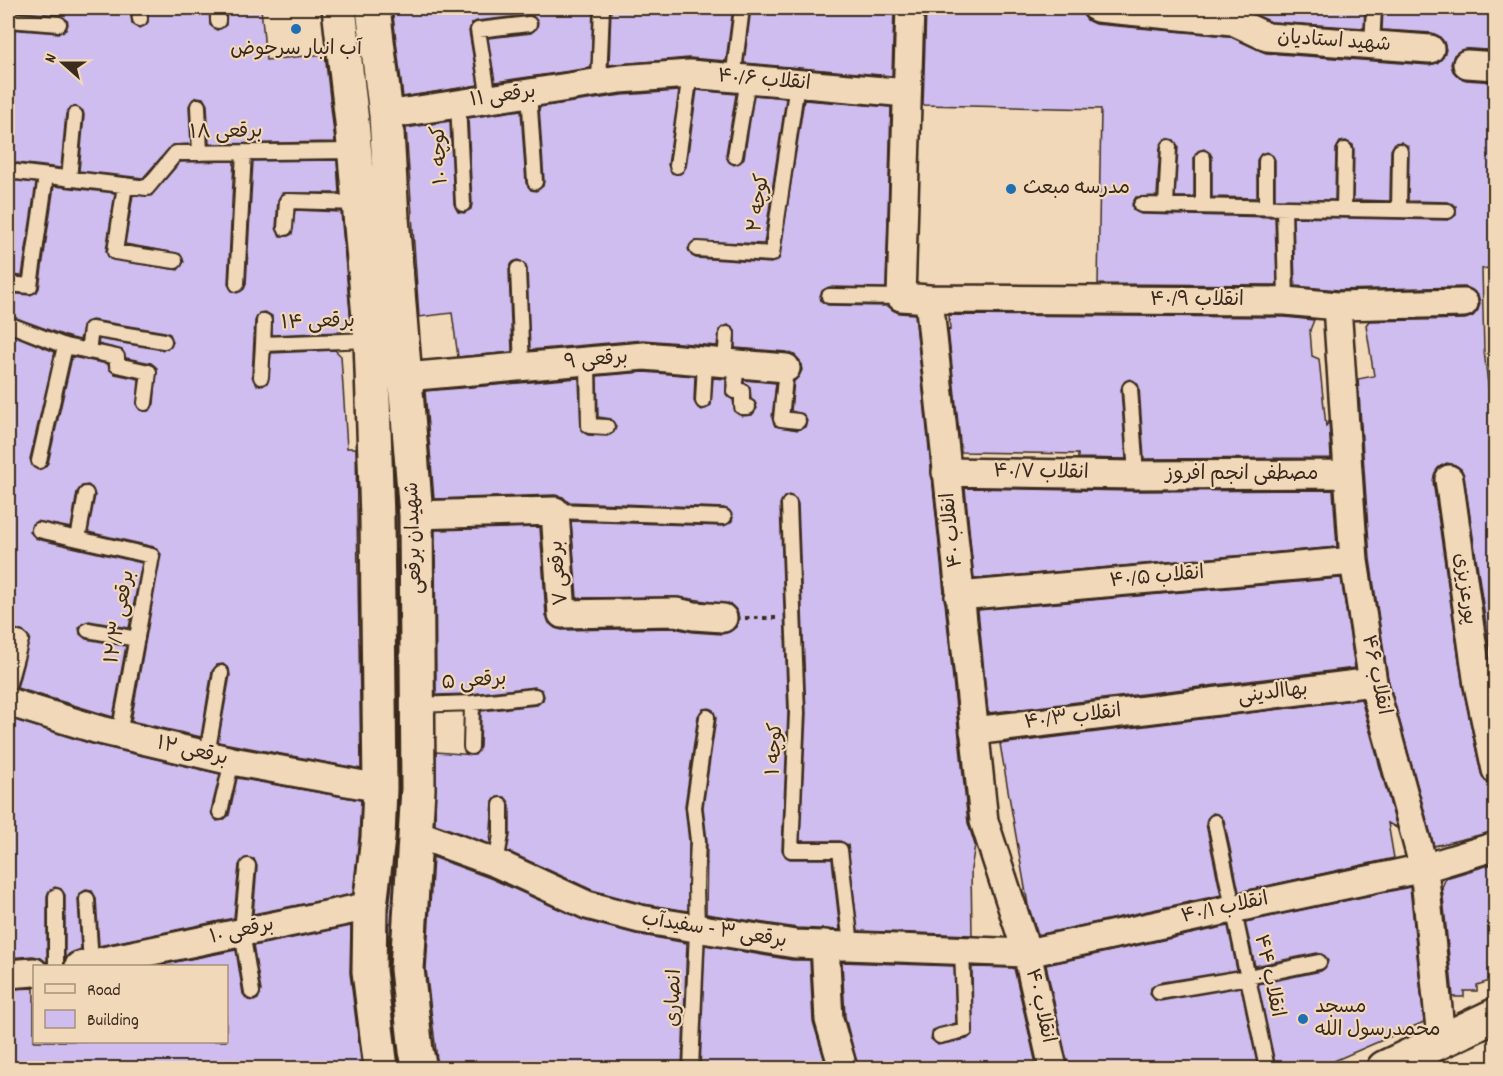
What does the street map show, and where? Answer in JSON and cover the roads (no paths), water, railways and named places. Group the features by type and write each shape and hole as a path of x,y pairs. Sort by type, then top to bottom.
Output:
{"main road":[{"name":"شهیدان برقعی","path":"339,8 371,340 377,518 380,788 378,838 370,906 369,971 381,1068"},
{"name":"شهیدان برقعی","path":"373,8 386,115 416,515 418,789 407,969 420,1068"},
{"path":"380,788 418,789"},
{"path":"1392,1067 1441,1039 1496,1015"}],"street":[{"path":"910,8 901,297 929,299"},
{"name":"شهید استادیان","path":"1097,8 1184,12 1233,21 1267,37 1430,49"},
{"path":"1467,64 1496,66"},
{"name":"انقلاب ۴۰/۶","path":"610,80 690,74 907,93"},
{"name":"برقعی ۱۱","path":"386,115 610,80"},
{"name":"انقلاب ۴۰/۹","path":"929,299 1286,301 1337,306 1464,303"},
{"name":"انقلاب ۴۰","path":"929,299 984,821 1027,953 1053,1068"},
{"name":"انقلاب ۴۶","path":"1337,306 1354,561 1373,682 1424,868 1441,1039"},
{"name":"برقعی ۹","path":"405,377 644,356 722,363 777,362"},
{"name":"انقلاب ۴۰/۷","path":"946,472 1136,475"},
{"name":"مصطفی انجم افروز","path":"1136,475 1348,474"},
{"name":"پورعزیزی","path":"1449,479 1478,686 1496,770"},
{"name":"برقعی ۷","path":"416,515 555,511 562,614 676,612 723,618"},
{"name":"انقلاب ۴۰/۵","path":"959,596 1354,561"},
{"name":"بهاالدینی","path":"1172,706 1373,682"},
{"name":"برقعی ۱۲","path":"8,702 119,735 219,758 380,788"},
{"name":"انقلاب ۴۰/۳","path":"974,731 1172,706"},
{"name":"برقعی ۳ - سفیدآب","path":"417,834 496,863 586,905 640,919 795,944 1027,953"},
{"path":"1424,868 1496,846"},
{"name":"انقلاب ۴۰/۱","path":"1027,953 1424,868"},
{"name":"برقعی ۱۰","path":"85,965 370,906"},
{"path":"838,944 829,1020 843,1068"},
{"path":"8,974 33,972"}],"lane":[{"path":"602,8 610,80"},
{"path":"735,156 742,8"},
{"path":"1372,45 1374,8"},
{"path":"8,20 59,24"},
{"path":"489,99 478,30 529,24"},
{"path":"677,166 690,74"},
{"name":"کوچه ۲","path":"697,249 772,254 797,84"},
{"path":"529,93 535,182"},
{"name":"کوچه ۱۰","path":"458,103 463,204"},
{"path":"198,106 200,153"},
{"path":"69,179 75,116"},
{"path":"1166,205 1169,147"},
{"path":"1344,209 1345,150"},
{"name":"برقعی ۱۸","path":"8,171 147,188 176,153 354,151"},
{"path":"1399,210 1400,151"},
{"path":"237,284 244,152"},
{"path":"1203,158 1203,206"},
{"path":"1266,161 1266,207"},
{"path":"8,284 30,286 46,176"},
{"path":"125,185 115,252 175,261"},
{"path":"285,228 287,201 359,203"},
{"path":"1141,205 1448,211"},
{"path":"1284,208 1286,301"},
{"path":"518,269 522,367"},
{"path":"828,296 901,297"},
{"path":"263,344 264,321"},
{"path":"8,324 64,346 117,357 117,365 149,372 145,403"},
{"path":"88,352 91,329 164,341"},
{"path":"703,401 722,363 727,334"},
{"name":"برقعی ۱۴","path":"261,377 263,344 371,340"},
{"path":"39,461 64,346"},
{"path":"588,362 589,426 607,427"},
{"path":"777,362 781,419 798,421"},
{"path":"722,363 734,391 742,391 742,407 748,407"},
{"path":"1130,388 1136,475"},
{"path":"39,530 78,539 86,494"},
{"name":"کوچه ۱","path":"789,504 797,713 790,850 840,850 838,944"},
{"path":"555,511 724,517"},
{"name":"برقعی ۱۲/۳","path":"78,539 152,556 119,735"},
{"path":"88,630 137,639"},
{"path":"8,636 21,640 8,686"},
{"path":"220,812 221,673"},
{"name":"برقعی ۵","path":"416,705 472,703 535,696"},
{"path":"471,747 472,703"},
{"name":"انصاری","path":"691,1068 697,930 698,841 694,807 707,717"},
{"path":"496,863 501,836 501,805"},
{"name":"انقلاب ۴۴","path":"1215,822 1268,1068"},
{"path":"248,866 242,932 252,992"},
{"path":"56,896 56,965"},
{"path":"85,965 87,899"},
{"path":"940,1036 965,1030 962,950"},
{"path":"1159,992 1319,962"}],"place":[{"name":"آب انبار سرحوض","path":"296,29"},
{"name":"مدرسه مبعث","path":"1011,189"},
{"name":"مسجد محمدرسول الله","path":"1303,1019"}]}
